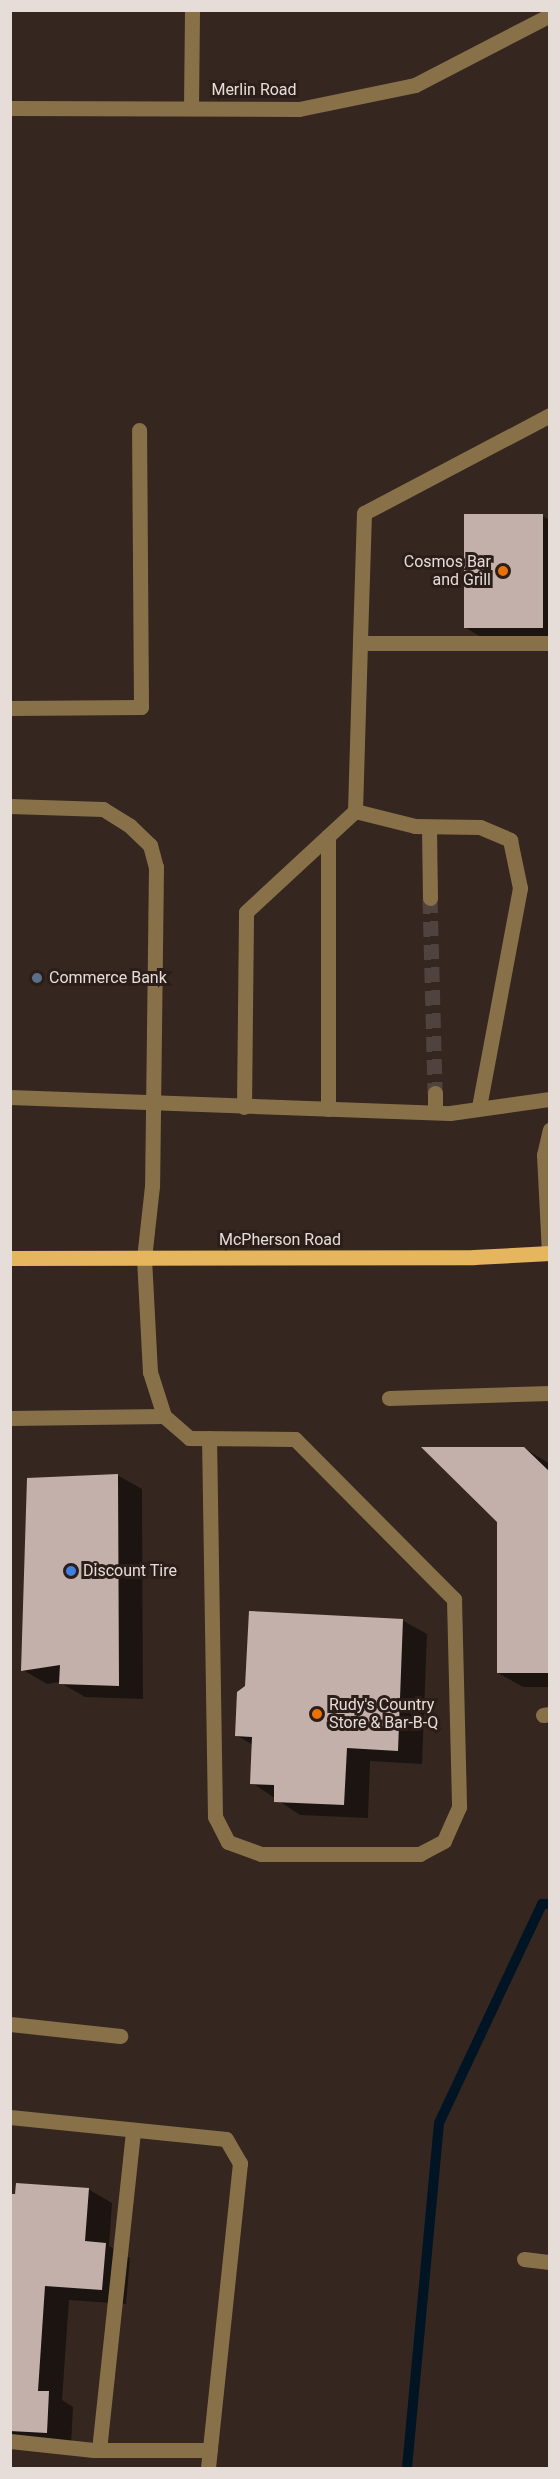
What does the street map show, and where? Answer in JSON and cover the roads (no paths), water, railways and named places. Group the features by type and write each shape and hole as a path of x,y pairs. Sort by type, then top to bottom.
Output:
{"main road":[{"name":"McPherson Road","path":"10,1258 474,1257 549,1253"}],"street":[{"path":"191,107 192,10"},
{"name":"Merlin Road","path":"10,108 299,109 415,85 549,15"},
{"path":"244,1107 246,912 355,811 364,513 549,416"},
{"path":"10,708 141,707 139,430"},
{"path":"360,644 549,643"},
{"path":"10,806 103,809 130,826 150,845 156,867 152,1186 144,1258 150,1372 164,1416 189,1438 209,1438 295,1439 454,1599 459,1807 444,1841 420,1854 261,1854 228,1842 215,1817 209,1438"},
{"path":"355,811 415,826 480,827 510,840 520,888 478,1108"},
{"path":"429,827 430,898"},
{"path":"328,836 328,1109"},
{"path":"435,1093 435,1112"},
{"path":"10,1097 435,1112 549,1099"},
{"path":"549,1130 544,1155 549,1253"},
{"path":"389,1398 549,1393"},
{"path":"10,1418 164,1416"},
{"path":"10,2024 120,2036"},
{"path":"10,2117 226,2139 240,2163 208,2469"},
{"path":"99,2450 133,2130"},
{"path":"524,2259 549,2262"},
{"path":"10,2441 99,2450 210,2450"}],"waterway":[{"path":"407,2468 439,2123 542,1904 550,1904"}],"tunnel":[{"path":"430,898 435,1093"}],"place":[{"name":"Cosmos Bar and Grill","path":"503,571"},
{"name":"Commerce Bank","path":"37,978"},
{"name":"Discount Tire","path":"71,1571"},
{"name":"Rudy's Country Store & Bar-B-Q","path":"317,1714"}]}
